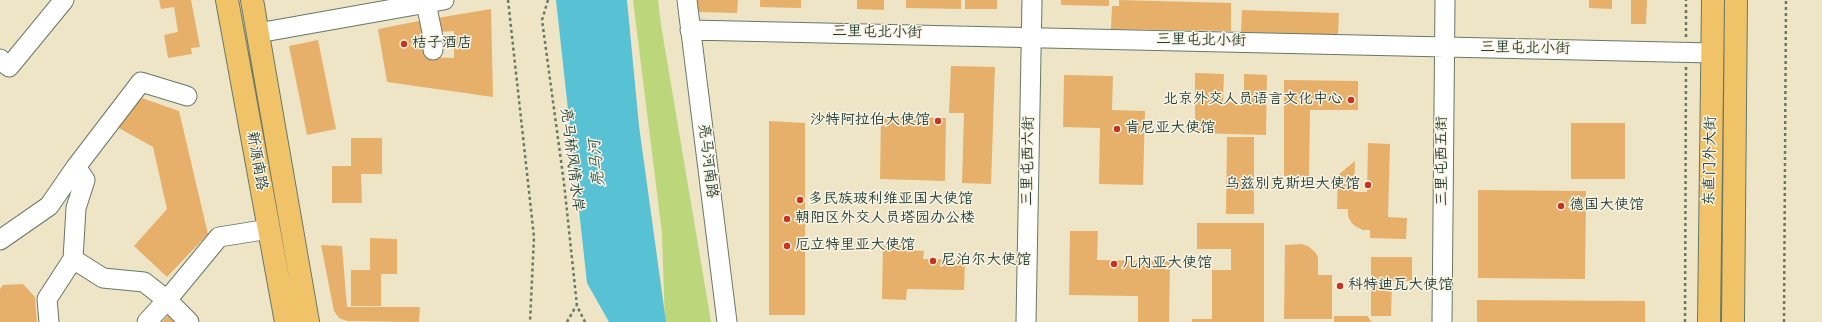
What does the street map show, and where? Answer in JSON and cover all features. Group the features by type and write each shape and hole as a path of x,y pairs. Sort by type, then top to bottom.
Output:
{"main road":[{"name":"新源南路","path":"227,0 286,322"},
{"name":"新源南路","path":"252,0 308,322"},
{"name":"东直门外大街","path":"1709,322 1713,0"},
{"name":"东直门外大街","path":"1733,322 1736,0"}],"street":[{"path":"0,58 9,67 64,0"},
{"name":"亮马河南路","path":"687,0 727,322"},
{"name":"三里屯西六街","path":"1026,322 1032,0"},
{"name":"三里屯西五街","path":"1442,322 1445,0"},
{"path":"258,33 435,2 432,37 433,50"},
{"name":"三里屯北小街","path":"690,30 1031,36 1712,53"},
{"path":"0,240 49,206 76,167 141,82 188,96"},
{"path":"49,322 47,299 73,260 76,208 85,180 76,167"},
{"path":"147,322 220,237 269,229"},
{"path":"73,260 103,278 144,282 167,300 190,322"}],"path":[{"path":"508,0 534,237 530,322"},
{"name":"亮马桥风情水岸","path":"548,0 542,20 564,183 577,306 586,322"},
{"path":"1685,322 1686,0"},
{"path":"1784,322 1786,0"},
{"path":"567,322 577,306"}],"green space":[{"path":"633,0 658,0 711,322 665,322 662,233"}],"water":[{"name":"亮马河","path":"556,0 627,0 639,126 666,322 609,322 587,283"}],"building":[{"path":"159,0 191,0 200,47 191,48 192,54 168,58 164,35 178,32 174,7 161,9"},
{"path":"696,0 738,0 737,13 696,12"},
{"path":"760,0 801,0 801,8 760,7"},
{"path":"857,0 884,0 884,10 857,9"},
{"path":"906,0 961,0 961,9 906,8"},
{"path":"965,0 997,0 997,9 965,9"},
{"path":"1061,0 1109,0 1109,6 1061,5"},
{"path":"1119,0 1231,3 1231,31 1111,29 1112,6 1119,6"},
{"path":"1589,0 1612,0 1612,9 1589,8"},
{"path":"1631,0 1647,0 1646,24 1631,24"},
{"name":"桔子酒店","path":"491,9 493,97 387,82 378,29 424,20 428,57 454,58 454,31 439,32 437,18"},
{"path":"1242,10 1339,13 1338,35 1241,32"},
{"path":"318,40 336,129 307,135 289,46"},
{"path":"951,66 995,67 991,184 962,183 964,113 949,113"},
{"path":"1195,73 1224,74 1223,102 1244,102 1244,74 1267,75 1266,135 1195,133"},
{"path":"1064,75 1113,76 1112,110 1145,111 1143,185 1099,184 1100,128 1063,127"},
{"path":"1284,80 1358,81 1358,110 1310,110 1309,177 1284,176"},
{"path":"136,96 179,111 208,234 167,277 134,246 167,209 153,147 117,127"},
{"path":"881,117 946,118 945,181 880,179"},
{"name":"朝阳区外交人员塔园办公楼","path":"769,121 805,123 805,315 769,315"},
{"path":"1571,123 1625,123 1625,179 1571,179"},
{"path":"1227,137 1254,137 1254,214 1226,214"},
{"path":"351,138 382,138 382,174 361,174 362,203 332,203 332,166 351,166"},
{"path":"1368,143 1390,144 1388,217 1407,218 1406,239 1370,238 1370,230 1363,230 1351,222 1348,216 1348,209 1337,209 1338,175 1355,161 1354,192 1367,192"},
{"path":"1478,190 1586,191 1585,279 1478,278"},
{"path":"1197,223 1264,223 1264,322 1192,322 1192,319 1212,319 1212,270 1231,270 1231,249 1197,249"},
{"path":"1070,231 1098,231 1097,260 1170,261 1169,322 1138,322 1138,296 1069,295"},
{"path":"370,238 397,239 397,274 381,274 381,306 351,306 351,270 370,270"},
{"path":"1301,244 1308,246 1318,257 1318,275 1332,275 1332,319 1284,319 1285,245"},
{"path":"321,245 342,246 347,307 420,307 419,322 347,321 339,318 334,311"},
{"path":"883,245 907,245 907,250 924,251 923,259 965,260 964,290 907,289 906,300 882,299"},
{"path":"1371,257 1412,257 1412,281 1392,281 1391,316 1371,316"},
{"path":"23,284 35,297 37,322 0,322 0,289 3,285"},
{"path":"1477,300 1645,301 1645,322 1477,322"},
{"path":"169,315 177,322 162,322"},
{"path":"1334,316 1367,316 1372,322 1334,322"}],"place":[{"name":"桔子酒店","path":"404,44"},
{"name":"北京外交人员语言文化中心","path":"1351,100"},
{"name":"沙特阿拉伯大使馆","path":"938,121"},
{"name":"肯尼亚大使馆","path":"1117,129"},
{"name":"乌兹别克斯坦大使馆","path":"1368,185"},
{"name":"多民族玻利维亚国大使馆","path":"800,200"},
{"name":"德国大使馆","path":"1561,206"},
{"name":"朝阳区外交人员塔园办公楼","path":"787,219"},
{"name":"厄立特里亚大使馆","path":"787,246"},
{"name":"尼泊尔大使馆","path":"933,261"},
{"name":"几内亚大使馆","path":"1114,264"},
{"name":"科特迪瓦大使馆","path":"1340,286"}]}
